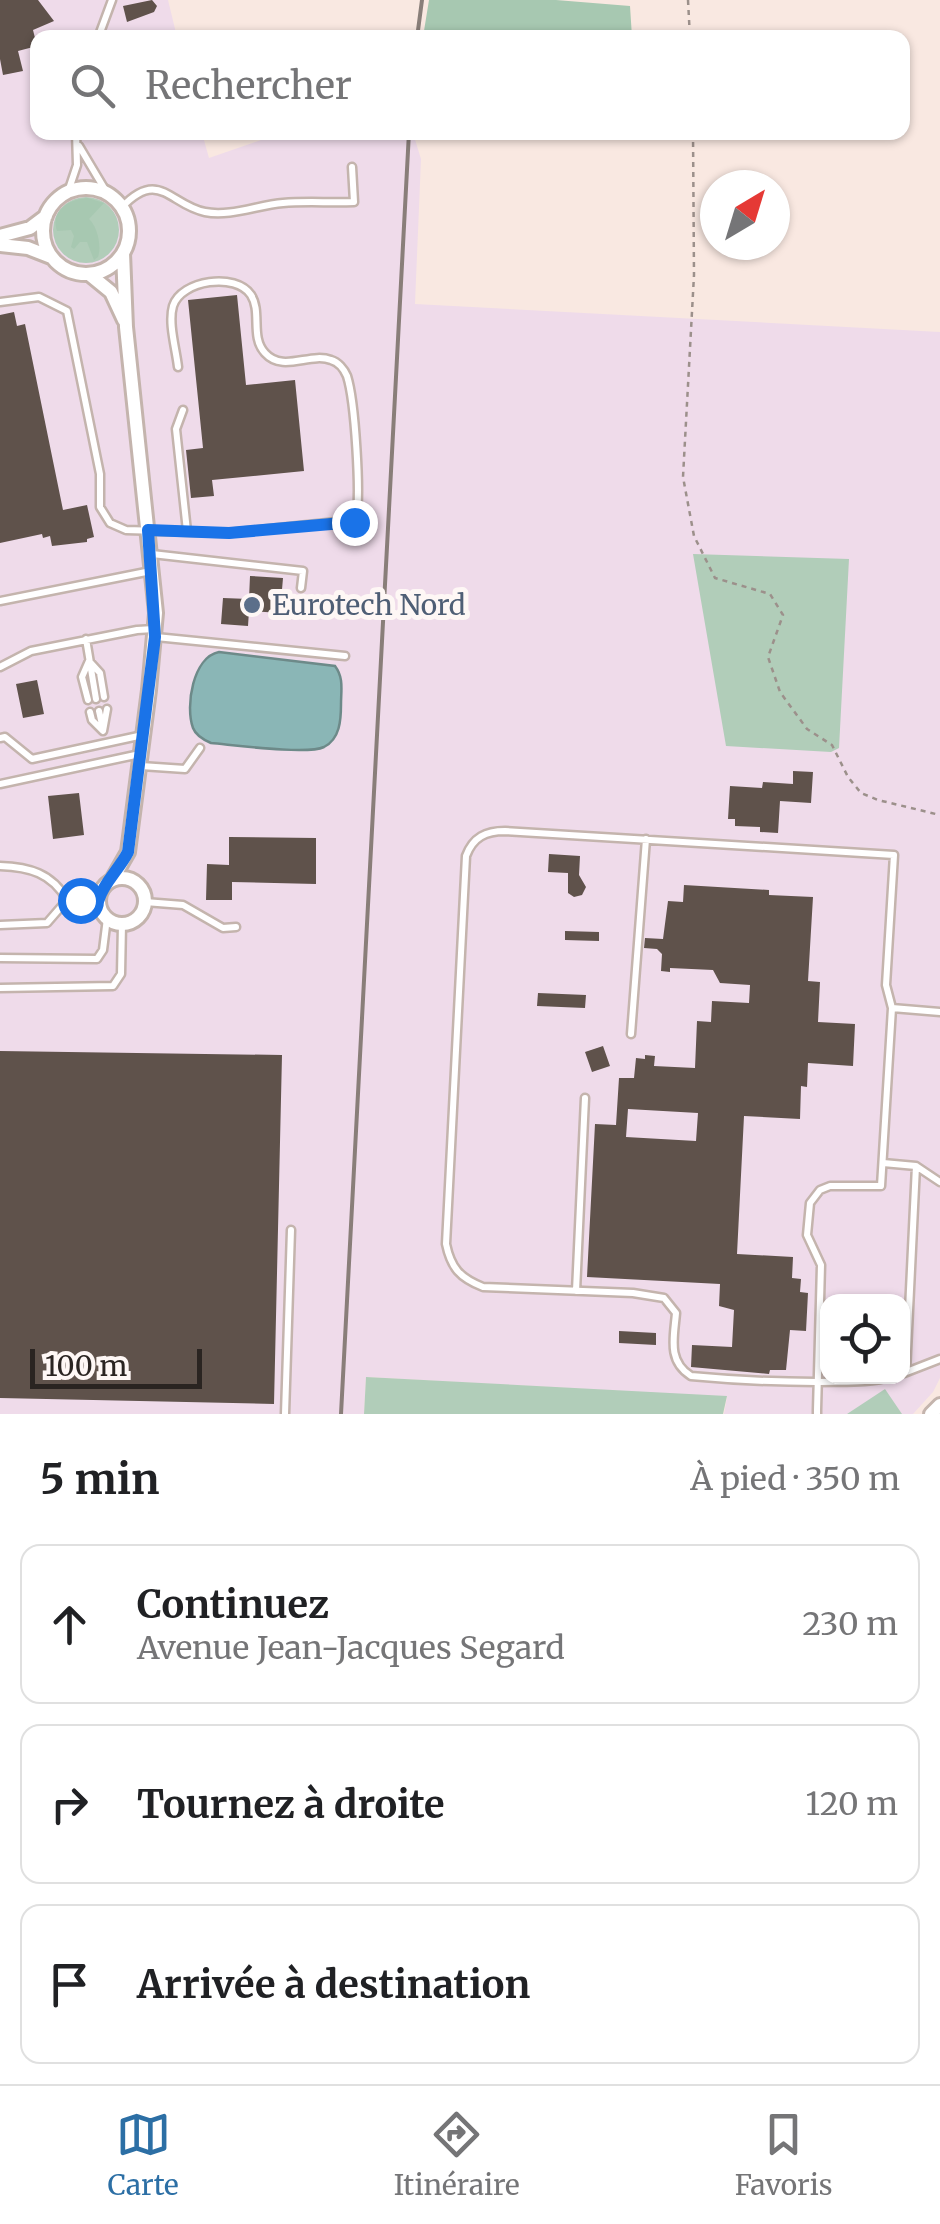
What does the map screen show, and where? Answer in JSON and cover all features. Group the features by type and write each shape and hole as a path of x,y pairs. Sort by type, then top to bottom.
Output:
{"street":[{"path":"0,236 30,228 68,192 88,188 108,193 122,206 129,234 123,253 126,328 153,570 155,633 128,852 99,899 106,918 122,924 138,918 146,902 128,852"},
{"path":"46,216 44,238 53,258"},
{"path":"0,245 28,248 53,258 69,270 88,274 111,292 126,328"},
{"path":"88,274 108,268 123,253"},
{"path":"112,880 126,878 138,884"},
{"path":"932,1414 940,1405"}],"lane":[{"path":"101,30 112,0"},
{"path":"68,192 75,174 77,140"},
{"path":"78,145 108,193"},
{"path":"122,206 138,193 154,189 165,190 206,212 283,203 354,202 352,168"},
{"path":"0,302 34,296 68,311 100,474 102,513 110,523 126,530 229,533 352,523 358,514 357,468 344,370 327,358 282,362 265,354 258,338 254,300 240,285 229,281 192,286 177,298 172,317 178,367"},
{"path":"183,410 176,429 187,532"},
{"path":"151,554 302,570 302,588"},
{"path":"0,601 153,570"},
{"path":"0,667 31,651 155,633 345,656"},
{"path":"86,640 96,699"},
{"path":"103,731 92,720 99,711 106,744"},
{"path":"0,738 5,737 32,759 144,734"},
{"path":"0,784 140,760 185,769 200,748"},
{"path":"817,1414 818,1382 820,1265 807,1235 810,1203 820,1190 830,1186 882,1186 892,1008 886,985 894,856 493,831 474,840 466,856 448,1187 446,1244 450,1260 467,1281 483,1287 657,1295 668,1300 676,1312 673,1355 681,1370 691,1376 768,1384 818,1382"},
{"path":"631,1034 646,840"},
{"path":"0,866 35,870 68,900"},
{"path":"0,925 47,924 68,900 99,899"},
{"path":"146,902 183,905 223,928 236,927"},
{"path":"0,958 97,959 104,950 106,918"},
{"path":"0,988 113,986 121,974 122,924"},
{"path":"892,1008 940,1012"},
{"path":"576,1291 584,1098"},
{"path":"883,1162 916,1166 940,1182"},
{"path":"909,1294 916,1166"},
{"path":"285,1414 291,1230"},
{"path":"910,1371 940,1359"}],"path":[{"path":"688,0 690,30"},
{"path":"693,140 694,275 683,476 694,536 715,578 770,594 783,615 768,657 780,692 807,729 832,744 848,778 861,793 940,814"}],"shaded area":[{"path":"0,0 168,0 175,30 30,30 30,140 204,140 209,158 261,140 415,140 421,159 415,304 940,332 940,1378 933,1392 913,1414 724,1414 727,1397 366,1377 364,1414 0,1414"}],"green space":[{"path":"429,0 556,0 630,6 632,30 424,30"},
{"path":"86,197 109,207 119,230 109,253 86,263 63,253 53,230 63,207"},
{"path":"88,198 104,203 89,219 99,242 98,257 94,260 87,242 80,242 74,249 71,230 57,231 56,224 63,207"},
{"path":"693,554 849,559 839,748 831,752 726,746"},
{"path":"366,1377 727,1396 723,1414 364,1414"},
{"path":"885,1389 902,1414 847,1414"}],"water":[{"path":"219,652 335,666 341,689 340,723 333,739 324,747 302,750 211,743 200,737 191,719 193,684 203,663"}],"building":[{"path":"0,0 38,0 54,21 30,30 30,48 18,51 23,71 3,75"},
{"path":"152,0 157,6 154,12 127,22 123,6"},
{"path":"237,295 246,385 295,380 304,471 212,480 214,496 191,498 186,450 203,448 188,300"},
{"path":"14,312 17,326 25,324 63,510 87,505 94,537 87,542 52,546 50,536 43,538 42,534 0,543 0,315"},
{"name":"Eurotech Nord","path":"250,576 283,578 280,613 249,611 248,626 221,624 223,598 249,599"},
{"path":"37,680 44,714 23,718 16,684"},
{"path":"793,771 813,772 811,803 780,801 778,833 760,832 760,827 735,826 735,819 728,819 730,786 762,788 763,782 793,784"},
{"path":"79,793 84,835 53,839 48,796"},
{"path":"229,837 316,838 316,884 232,882 232,900 206,900 207,864 229,865"},
{"path":"549,854 580,856 579,875 586,887 582,895 574,897 568,893 568,873 548,872"},
{"path":"684,885 813,897 808,981 820,982 818,1022 855,1024 853,1066 808,1063 807,1087 801,1086 800,1119 744,1116 737,1254 793,1257 792,1278 801,1279 800,1292 808,1293 806,1331 790,1330 786,1370 770,1370 769,1374 691,1367 692,1345 732,1347 734,1310 719,1306 720,1284 587,1277 595,1124 616,1125 619,1078 634,1078 636,1058 645,1059 645,1055 655,1056 654,1066 695,1068 697,1021 711,1022 712,1001 749,1003 750,985 720,983 713,970 661,971 662,954 657,949 644,948 645,938 663,939 668,901 683,902","holes":["628,1109 698,1113 696,1141 626,1137"]},
{"path":"565,931 599,932 599,941 565,940"},
{"path":"538,993 586,995 585,1008 537,1006"},
{"path":"603,1046 610,1066 592,1072 585,1052"},
{"path":"0,1051 282,1055 274,1404 0,1398"},
{"path":"619,1331 656,1333 656,1345 619,1343"}],"railway":[{"path":"418,30 422,0"},
{"path":"341,1414 409,140"}],"place":[{"name":"Eurotech Nord","path":"252,605"}],"route":[{"path":"80,900 99,899 128,852 155,637 148,530 229,533 354,522"}]}
